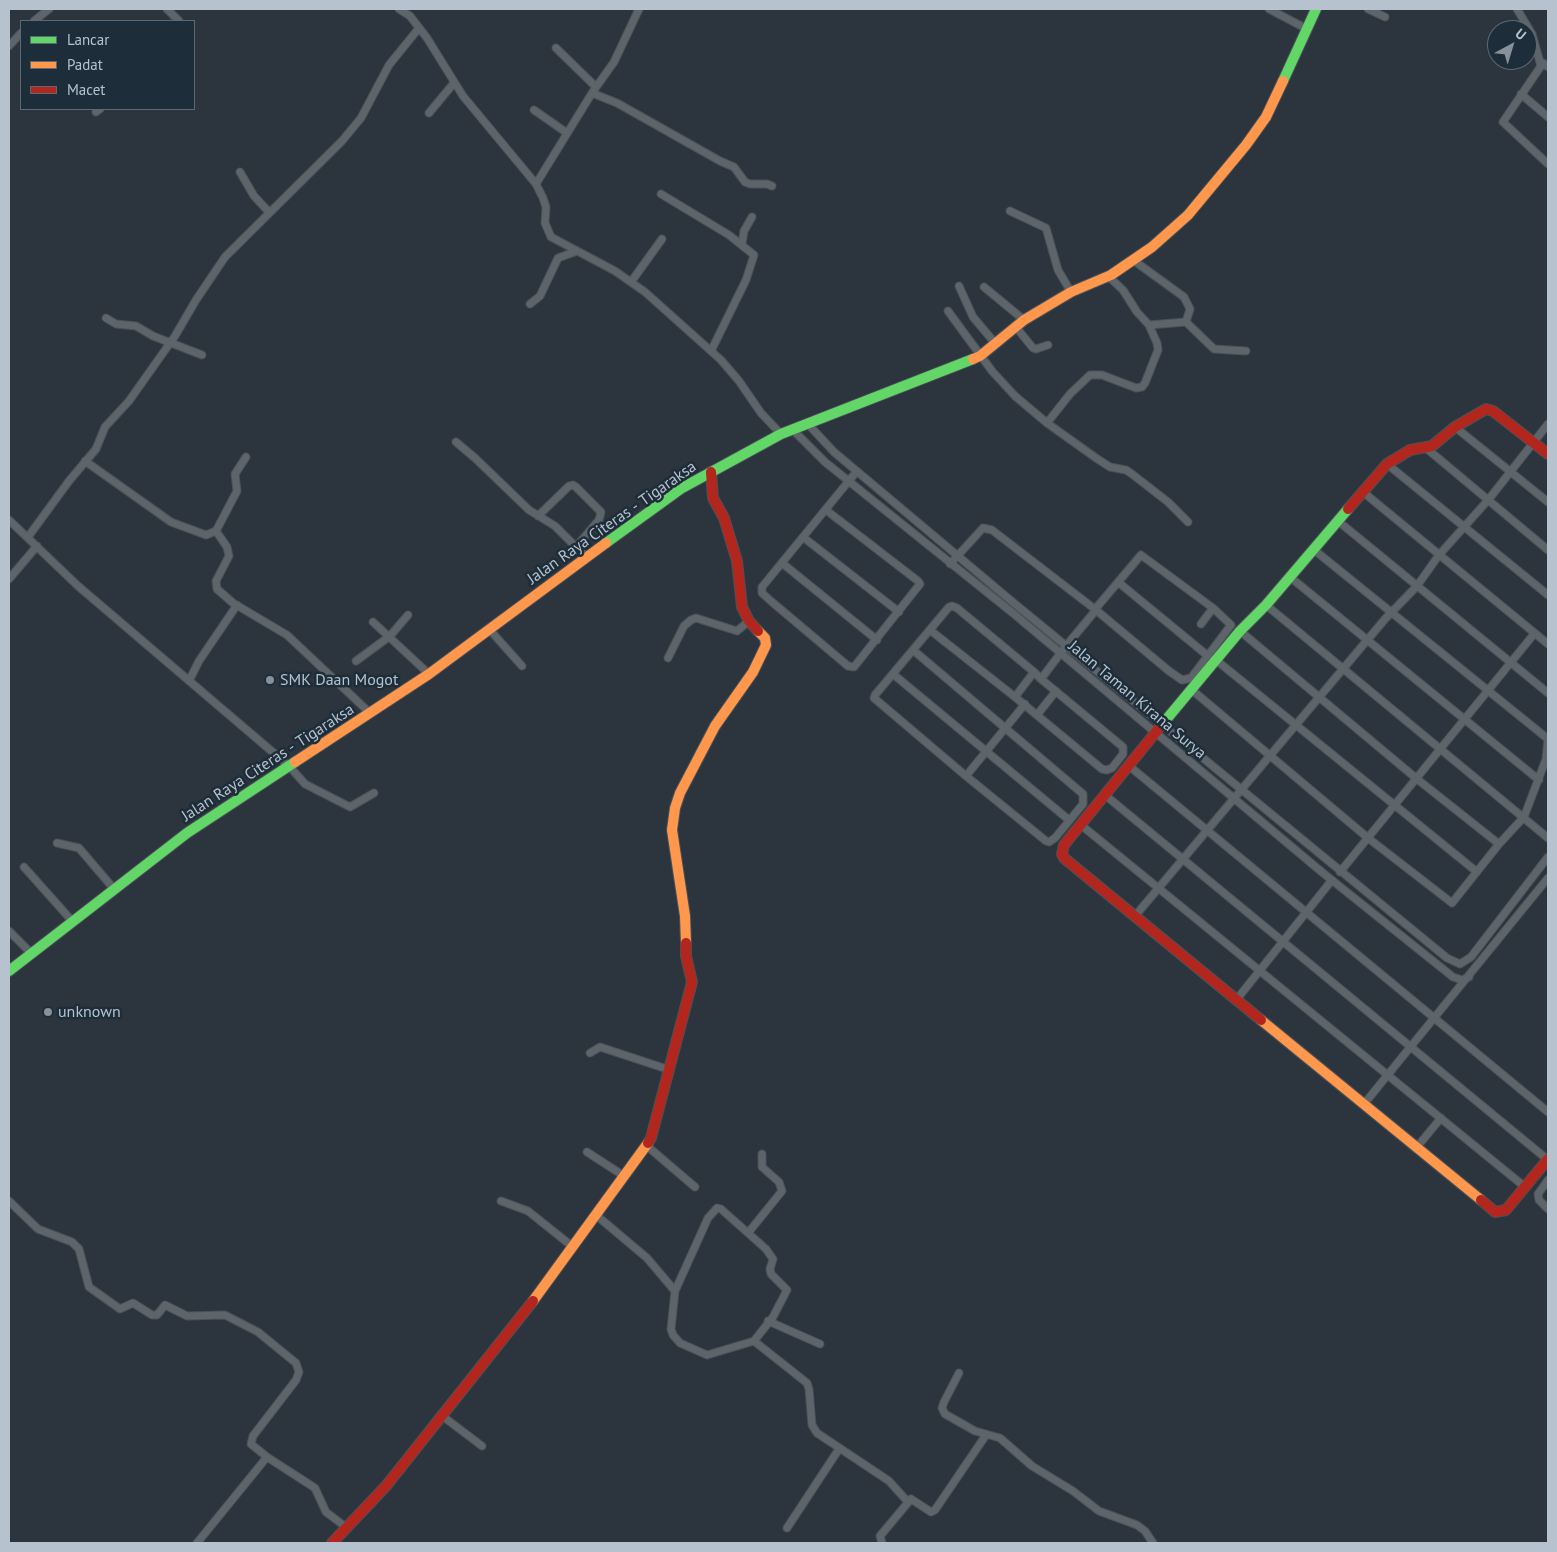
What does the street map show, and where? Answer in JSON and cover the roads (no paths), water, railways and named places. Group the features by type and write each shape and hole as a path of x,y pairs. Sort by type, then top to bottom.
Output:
{"street":[{"path":"35,20 49,9"},
{"path":"167,9 178,20"},
{"path":"399,9 410,16 481,120 536,184 546,207 545,224 548,233 556,240 616,271 711,351 735,375 756,407 781,434"},
{"path":"536,184 594,90 614,62 640,9"},
{"path":"1269,9 1307,29"},
{"name":"Jalan Raya Citeras - Tigaraksa","path":"9,971 74,922 114,888 188,833 429,674 682,488 792,429 950,370 980,356 1020,323 1071,292 1108,276 1133,260 1176,228 1252,138 1266,117 1316,9"},
{"path":"1368,9 1385,17"},
{"path":"1517,9 1532,34 1544,65"},
{"path":"28,537 96,449 105,427 129,401 170,343 225,257 342,141 361,118 389,65 419,28"},
{"path":"9,46 20,34"},
{"path":"556,48 594,90 734,167 745,182 772,186"},
{"path":"1548,56 1544,65 1521,94 1503,122 1548,164"},
{"path":"429,113 454,83"},
{"path":"1521,94 1548,117"},
{"path":"534,110 567,133"},
{"path":"240,172 254,196 269,212"},
{"path":"661,194 742,244 753,254 754,258 746,280 711,351"},
{"path":"1010,211 1046,228 1058,270 1071,292"},
{"path":"742,244 744,231 752,217"},
{"path":"631,282 662,239"},
{"path":"530,304 540,296 558,258 576,251"},
{"path":"1133,260 1184,297 1190,309 1186,322"},
{"path":"1047,423 1070,394 1090,375 1102,375 1136,388 1144,385 1158,350 1155,337 1149,325 1137,312 1123,290 1108,276"},
{"path":"960,286 973,317 995,344"},
{"path":"984,287 1020,323 1033,348 1036,349 1048,345"},
{"path":"948,311 980,356 1015,396 1047,423 1110,467 1126,470 1132,474 1168,502 1188,522"},
{"path":"106,318 116,324 136,326 170,343 202,355"},
{"path":"1149,325 1186,322 1214,349 1246,352"},
{"path":"950,564 983,528 988,528 1096,610 1182,680 1191,678 1266,605 1387,464 1410,450 1426,448 1442,439 1455,427 1486,409 1490,409 1548,454"},
{"name":"Jalan Taman Kirana Surya","path":"807,423 857,471 1066,646 1234,799 1453,977 1462,980 1470,977"},
{"path":"1135,916 1368,639 1417,586 1439,555 1489,499 1548,424"},
{"path":"1455,427 1512,471 1548,502"},
{"name":"Jalan Taman Kirana Surya","path":"792,429 825,462 1060,654 1241,790 1447,958 1460,964 1471,957 1548,857"},
{"path":"456,442 538,516 555,526 586,557"},
{"path":"1426,448 1548,550"},
{"path":"85,461 171,522 206,535 216,531 237,492 235,474 246,457"},
{"path":"1387,464 1548,595"},
{"path":"826,510 918,581 919,588 856,666 848,666 762,594 764,583 857,471"},
{"path":"332,1543 386,1486 573,1247 648,1146 670,1070 692,982 692,970 686,956 685,916 673,838 673,819 680,794 715,726 753,672 765,650 765,638 750,621 742,607 737,561 724,518 713,498 711,472"},
{"path":"538,516 573,484 601,512 599,520 576,547"},
{"path":"1364,492 1548,644"},
{"path":"9,520 78,586 290,766 309,786 331,796 346,806 353,806 374,793"},
{"path":"1338,521 1548,693"},
{"path":"216,531 229,551 229,556 215,584 222,594 287,635 370,714"},
{"path":"803,537 899,612"},
{"path":"9,579 37,546"},
{"path":"1192,690 1368,838 1452,903 1499,844 1524,817 1546,759 1548,739 1486,691 1313,549"},
{"path":"1041,679 1118,582 1142,555 1230,622 1230,628 1192,690 1128,765 1064,846 1062,854 1064,858 1495,1212 1501,1213 1506,1210 1548,1159 1105,795"},
{"path":"782,563 877,640"},
{"path":"1290,577 1539,780"},
{"path":"1118,582 1297,724 1394,806 1477,872"},
{"path":"190,681 199,660 237,605"},
{"path":"1266,605 1548,838"},
{"path":"913,650 1083,794 1083,804 1052,840 1046,842 875,699 875,695 949,607 954,607 1123,747 1123,754 1112,768 1102,769 1025,704 930,630"},
{"path":"1201,624 1212,608"},
{"path":"356,661 390,636 408,616"},
{"path":"668,658 684,626 691,620 696,618 737,631 750,621"},
{"path":"374,622 429,674"},
{"path":"488,629 522,666"},
{"path":"1240,631 1417,779 1499,844"},
{"path":"1340,872 1534,634"},
{"path":"1015,696 1034,672"},
{"path":"893,674 1069,820"},
{"path":"1037,715 1056,691"},
{"path":"966,776 1025,704"},
{"path":"1128,765 1548,1112"},
{"path":"1081,825 1441,1118 1524,1188"},
{"path":"57,843 79,848 114,888"},
{"path":"24,867 74,922"},
{"path":"1364,1104 1470,977 1521,909 1548,878"},
{"path":"1237,999 1332,880"},
{"path":"9,930 31,953"},
{"path":"590,1053 600,1047 670,1070"},
{"path":"1417,1147 1441,1118"},
{"path":"648,1146 694,1187"},
{"path":"587,1152 624,1176"},
{"path":"748,1233 782,1191 779,1182 762,1167 762,1154"},
{"path":"1548,1180 1538,1194 1539,1200 1548,1209"},
{"path":"9,1201 38,1229 72,1242 79,1249 89,1287 120,1309 133,1303 152,1315 157,1315 166,1305 187,1316 216,1313 225,1315 258,1332 296,1363 299,1372 296,1380 251,1440 254,1448 315,1488 326,1512 347,1528"},
{"path":"501,1201 528,1211 573,1247"},
{"path":"721,1209 771,1255 773,1259 770,1269 771,1274 787,1290 773,1317 768,1321 754,1342 707,1355 680,1343 673,1335 671,1329 675,1292 708,1218 714,1210 721,1209"},
{"path":"596,1216 647,1258 675,1292"},
{"path":"768,1321 820,1344"},
{"path":"754,1342 802,1377 810,1389 813,1428 839,1449 890,1481 908,1502"},
{"path":"959,1373 944,1402 943,1411 964,1426 986,1435 1000,1438 1032,1466 1073,1491 1099,1511 1136,1525 1145,1531 1153,1543"},
{"path":"441,1415 482,1446"},
{"path":"882,1543 880,1536 911,1499 931,1512 935,1510 986,1435"},
{"path":"787,1528 839,1449"},
{"path":"197,1543 267,1457"}],"place":[{"name":"SMK Daan Mogot","path":"270,680"},
{"name":"unknown","path":"48,1012"}]}
